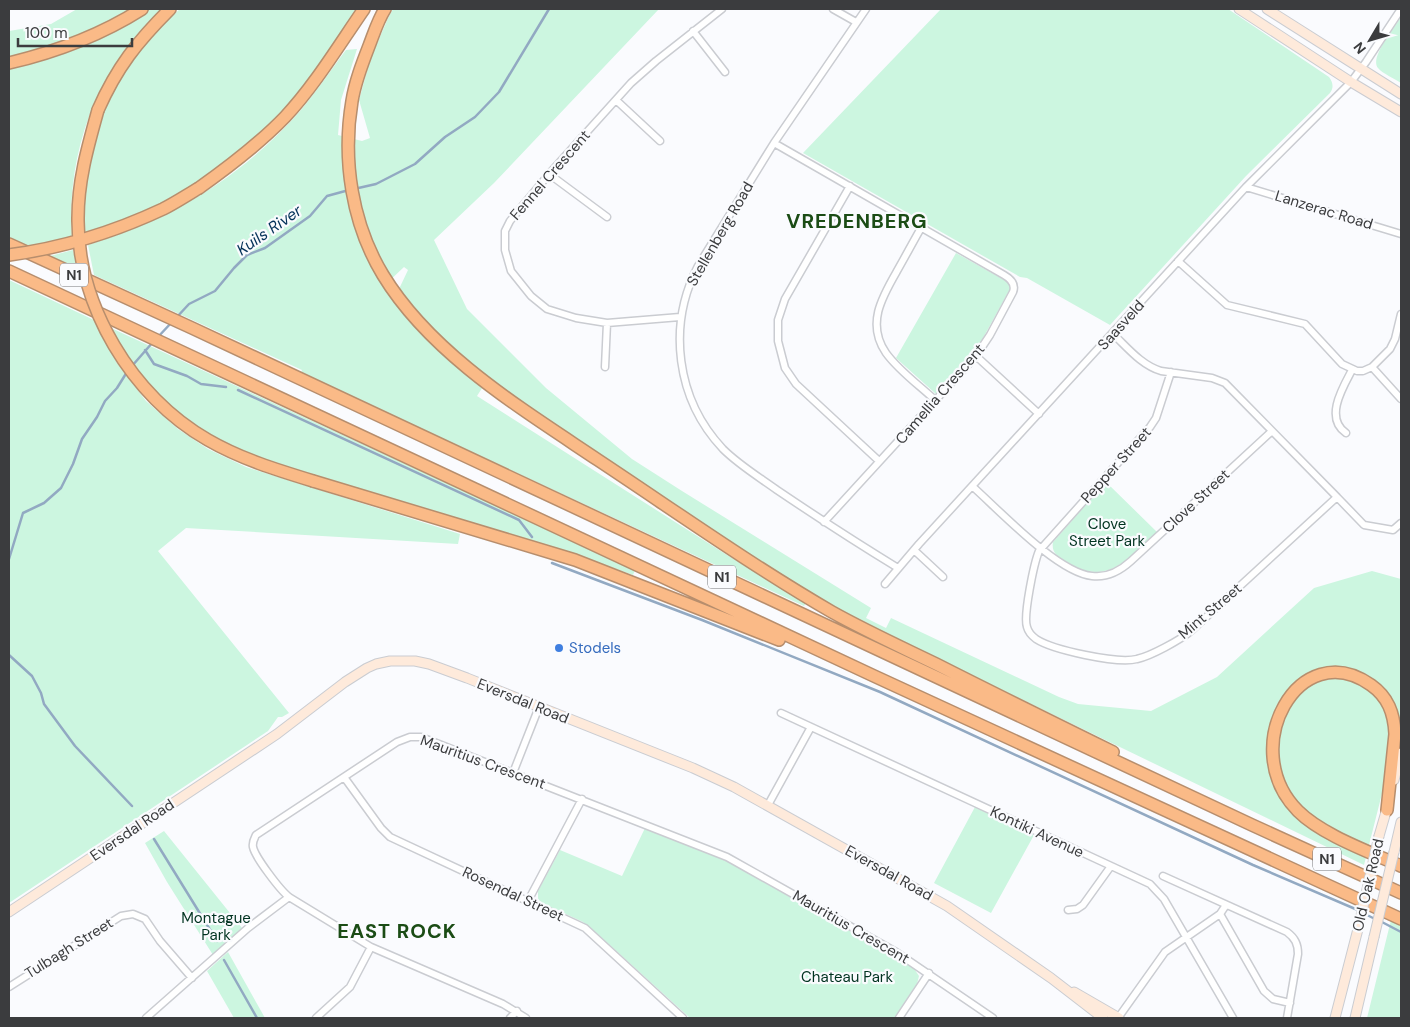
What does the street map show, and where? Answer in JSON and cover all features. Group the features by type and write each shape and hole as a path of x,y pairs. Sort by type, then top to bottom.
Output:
{"highway":[{"path":"9,63 36,57 79,42 104,31 142,9"},
{"path":"170,9 146,32 127,57 111,82 98,110 82,172 78,219 81,253 89,288 101,320 114,346 131,370 156,399 190,429 240,457 575,560 874,676"},
{"path":"9,255 43,250 109,231 164,208 199,188 225,170 286,116 312,84 364,9"},
{"path":"386,9 380,18 360,70 352,100 348,138 352,192 361,224 379,268 394,293 413,317 444,348 490,385 566,438 785,583 862,628 1249,818 1252,825"},
{"name":"N1","path":"9,244 1401,893"},
{"name":"N1","path":"9,271 874,676 1401,919"},
{"path":"1386,810 1395,734 1394,721 1388,703 1373,686 1353,676 1330,673 1311,679 1298,688 1286,702 1278,716 1273,733 1272,759 1281,788 1291,804 1313,824 1401,866"}],"main road":[{"path":"1239,9 1350,82 1401,112"},
{"path":"1267,9 1401,94"},
{"name":"Eversdal Road","path":"9,912 277,734 345,682 376,664 407,660 419,662 467,678 712,776 768,805 947,906 1051,978 1103,1018"},
{"name":"Old Oak Road","path":"1335,1018 1401,753"},
{"name":"Old Oak Road","path":"1355,1018 1401,822"},
{"name":"Eversdal Road","path":"1051,978 1119,1018"}],"street":[{"name":"Fennel Crescent","path":"680,317 607,323 576,318 547,309 531,296 511,271 505,250 505,231 510,221 549,174 643,72 722,9"},
{"path":"833,9 856,22"},
{"name":"Stellenberg Road","path":"866,9 774,143 698,266 686,293 680,317 679,348 683,375 694,405 710,432 723,448 738,463 824,522 898,568"},
{"name":"Saasveld","path":"884,584 1246,187 1350,82 1401,9"},
{"path":"693,32 725,72"},
{"path":"616,100 660,141"},
{"name":"Camellia Crescent","path":"774,143 1004,275 1014,284 1013,292 976,356 824,522"},
{"path":"549,174 607,218"},
{"path":"850,186 785,299 778,320 778,341 782,361 796,384 879,462"},
{"name":"Lanzerac Road","path":"1246,187 1401,234"},
{"path":"921,228 883,294 876,324 881,345 888,355 935,400"},
{"path":"1178,262 1228,305 1305,324 1342,364 1352,370 1364,371 1372,367 1393,345 1401,314"},
{"path":"605,367 607,323"},
{"path":"1112,334 1145,363 1157,369 1216,379 1225,383 1364,525 1393,530 1401,523"},
{"path":"976,356 1039,414"},
{"path":"1372,367 1401,399"},
{"path":"1346,433 1342,430 1337,420 1337,404 1352,370"},
{"name":"Pepper Street","path":"1031,633 1025,621 1026,611 1035,563 1041,548 1150,427 1156,418 1171,372"},
{"name":"Clove Street","path":"972,486 1041,548 1064,565 1079,573 1098,576 1114,573 1131,562 1272,431"},
{"name":"Mint Street","path":"1031,633 1038,640 1080,654 1100,658 1130,660 1142,658 1192,631 1337,497"},
{"path":"914,550 943,577"},
{"path":"513,772 538,707"},
{"name":"Kontiki Avenue","path":"781,713 1154,887 1164,899 1233,1018"},
{"path":"768,805 811,727"},
{"name":"Mauritius Crescent","path":"526,1018 503,1004 371,947 288,897 254,852 254,838 260,831 401,740 415,736 426,738 726,857 896,952 993,1018"},
{"name":"Rosendal Street","path":"344,777 381,828 394,839 585,928 683,1018"},
{"path":"528,901 582,799"},
{"path":"1068,910 1083,906 1111,866"},
{"path":"1163,876 1287,932 1294,938 1298,954 1287,1018"},
{"path":"146,1018 248,928 288,897"},
{"path":"1119,1018 1161,955 1220,914 1226,905"},
{"name":"Tulbagh Street","path":"9,987 121,916 130,913 148,922 160,942 192,978"},
{"path":"1220,914 1264,991 1271,998 1290,1003"},
{"path":"316,1018 350,987 371,947"},
{"path":"899,1018 929,973"},
{"path":"510,1018 517,1011"}],"green space":[{"path":"77,9 133,9 73,39 9,58 9,31 51,24"},
{"path":"149,9 162,9 120,57 104,84 91,112 81,142 75,173 72,237 30,247 9,237 9,67 125,24"},
{"path":"180,9 359,9 304,87 263,133 197,184 162,204 124,221 85,233 85,200 88,168 94,138 105,109 118,82 136,56 156,32"},
{"path":"393,9 659,9 494,183 434,240 467,309 546,388 632,459 871,608 866,618 886,628 891,618 1059,697 1078,704 1151,711 1217,677 1314,588 1372,571 1401,579 1401,718 1364,865 884,633 793,582 547,420 483,373 425,319 399,289 408,270 404,267 385,285 484,385 477,396 806,603 804,606 301,373 302,370 94,275 88,245 177,209 230,176 278,135 318,89 346,50 357,49 341,100 338,135 362,141 370,138 359,100 370,60"},
{"path":"941,9 1228,9 1329,77 1332,89 1246,176 1110,325 1027,278 1020,277 803,153"},
{"path":"1401,17 1401,83 1380,70 1376,63 1380,50"},
{"path":"73,250 77,268 50,256"},
{"path":"956,253 1006,281 1010,289 982,340 936,394 896,358"},
{"path":"9,280 94,320 117,363 146,401 178,429 208,449 246,467 460,534 458,544 186,528 158,551 289,713 278,717 268,731 9,903"},
{"path":"111,328 635,570 633,575 571,553 274,463 223,442 179,413 159,395 125,353"},
{"name":"Clove Street Park","path":"1106,482 1157,532 1127,560 1105,571 1094,572 1081,569 1058,556 1054,552 1053,542"},
{"path":"975,807 1034,835 991,913 934,883"},
{"name":"Chateau Park","path":"645,828 705,851 734,865 913,967 919,976 917,984 894,1018 690,1018 591,928 583,922 542,903 538,899 538,891 560,850 622,876"},
{"name":"Montague Park","path":"164,831 242,928 213,955 145,843"},
{"path":"1391,920 1401,925 1401,1018 1367,1018"},
{"name":"Montague Park","path":"228,952 265,1018 234,1018 207,971"}],"waterway":[{"name":"Kuils River","path":"354,189 376,184 415,164 445,137 475,117 499,92 549,9"},
{"name":"Kuils River","path":"176,318 189,304 215,291 247,255 265,248 310,216 327,196 349,190"},
{"name":"Kuils River","path":"157,338 172,322"},
{"name":"Kuils River","path":"132,366 153,342"},
{"path":"145,350 154,364 187,376 201,384 226,387"},
{"name":"Kuils River","path":"9,559 23,513 44,503 61,488 73,464 82,439 105,401 117,388 127,372"},
{"path":"238,390 519,520 532,537"},
{"path":"552,563 702,620 880,692 1253,865 1360,911"},
{"path":"9,655 32,676 41,693 44,704 75,746 132,806"},
{"path":"154,839 217,941"},
{"path":"1365,914 1375,919"},
{"path":"1380,921 1401,932"},
{"path":"224,960 257,1018"}],"place":[{"name":"Stodels","path":"559,648"}],"district":[{"name":"VREDENBERG","path":"857,221"},
{"name":"EAST ROCK","path":"397,931"}]}
